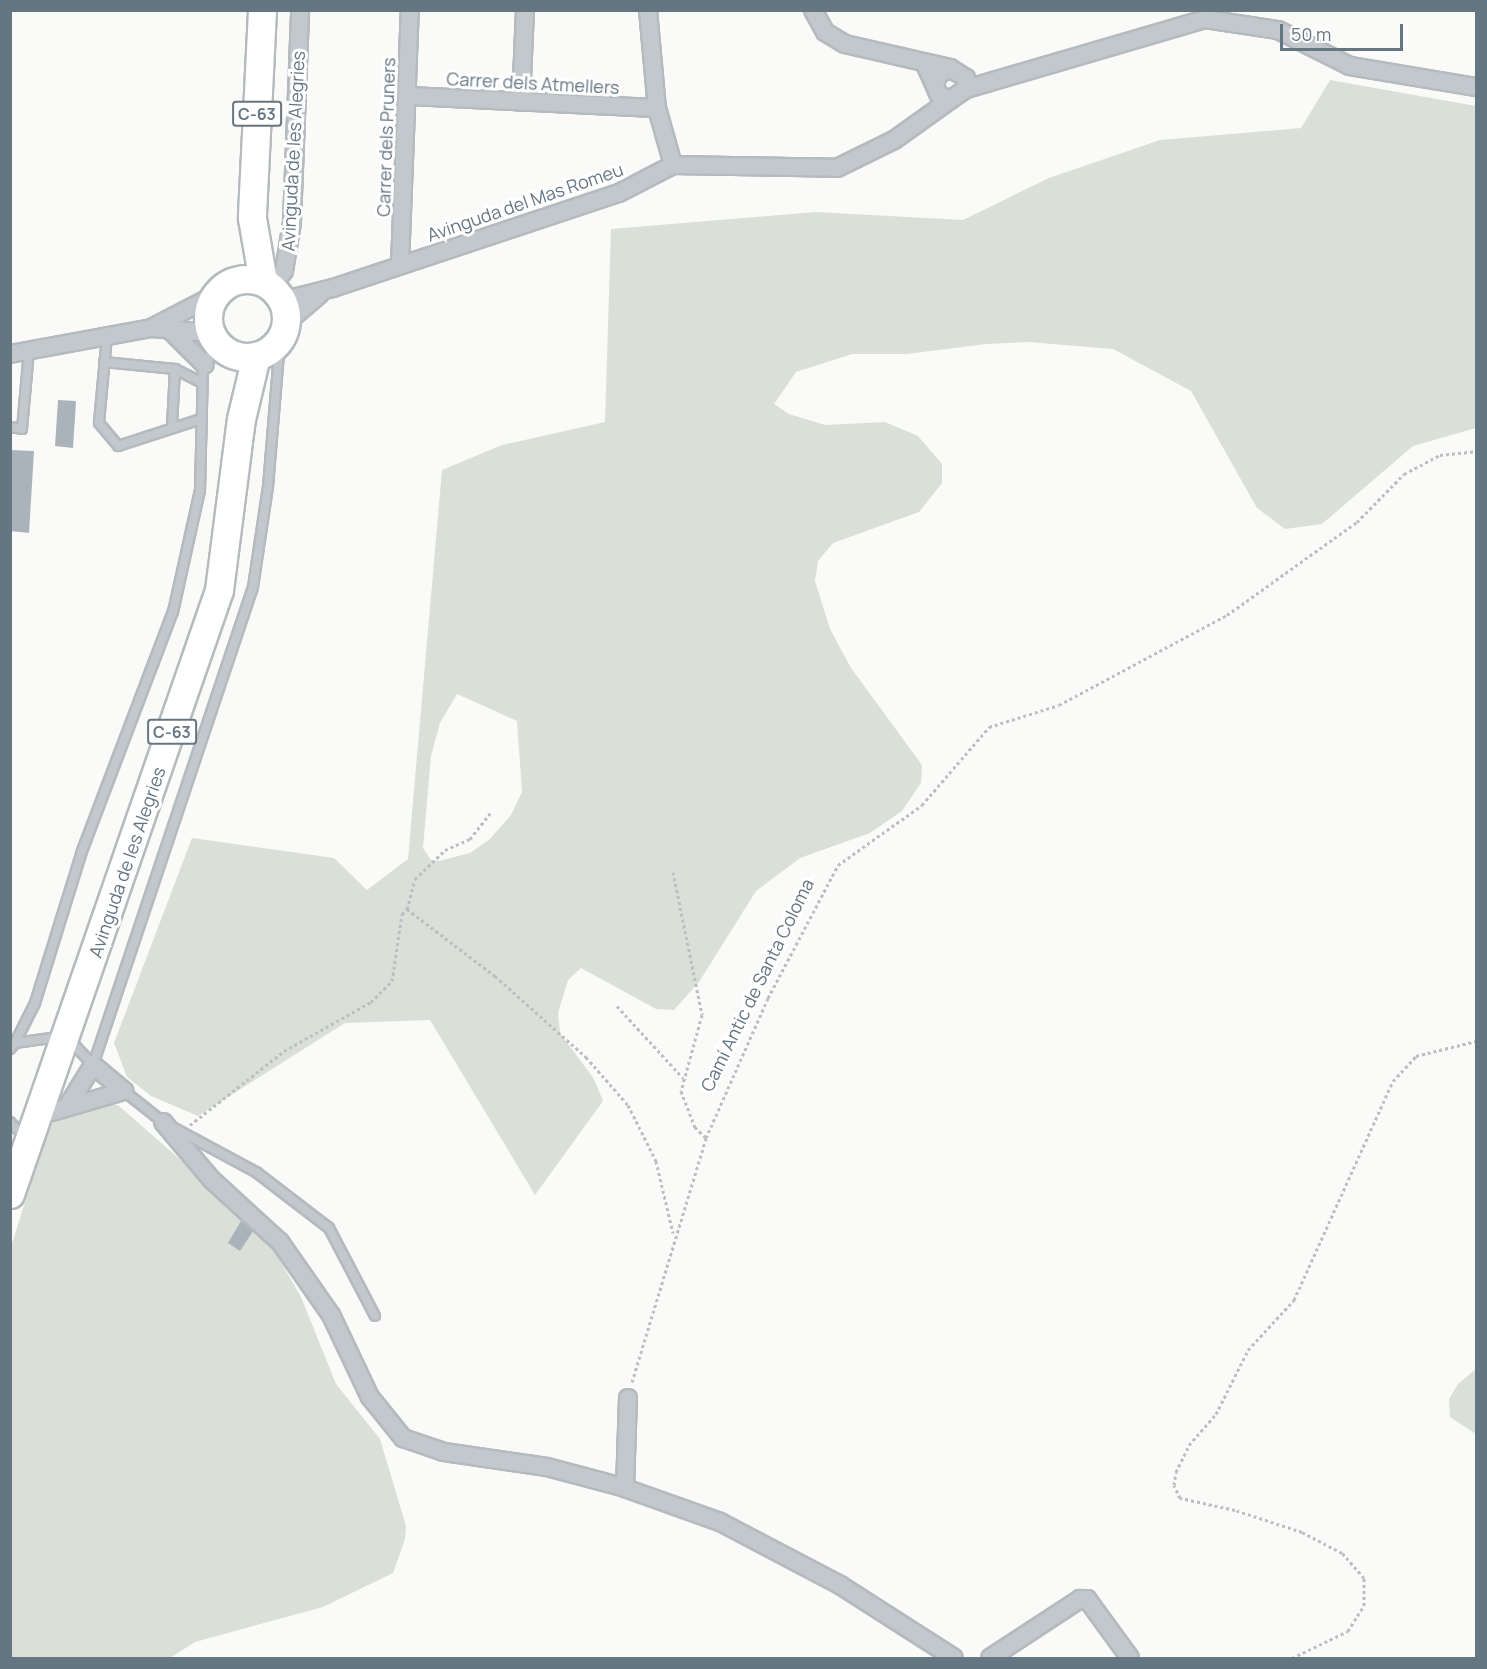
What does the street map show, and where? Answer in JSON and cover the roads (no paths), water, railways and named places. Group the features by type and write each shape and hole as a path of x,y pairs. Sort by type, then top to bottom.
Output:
{"main road":[{"name":"Avinguda de les Alegries","path":"252,218 261,10"},
{"name":"C-63","path":"252,218 283,332"},
{"name":"C-63","path":"214,348 207,315 244,256 252,218"},
{"path":"223,288 270,288"},
{"path":"214,348 256,356 283,332"},
{"name":"Avinguda de les Alegries","path":"214,348 241,419"},
{"name":"Avinguda de les Alegries","path":"10,1194 219,590 241,419 256,356"}],"street":[{"name":"Avinguda de les Alegries","path":"270,288 285,271 292,222 300,10"},
{"name":"Carrer dels Pruners","path":"400,265 410,10"},
{"path":"521,102 525,10"},
{"path":"648,10 657,108 673,165"},
{"path":"813,10 825,32 845,44 950,68 966,84"},
{"path":"942,93 966,84 995,82 1205,20 1278,30 1350,66 1476,87"},
{"path":"925,64 942,93"},
{"path":"942,93 938,75 950,68"},
{"name":"Avinguda del Mas Romeu","path":"270,288 293,298 333,288 619,193 673,165 837,168 885,145 930,111 942,93"},
{"name":"Carrer dels Atmellers","path":"408,96 657,108"},
{"path":"152,328 223,288"},
{"name":"Avinguda del Mas Romeu","path":"283,332 309,301 333,288"},
{"path":"10,354 152,328 170,330 214,348"},
{"path":"170,330 214,348"},
{"path":"67,1107 93,1065 124,1091"},
{"path":"38,1116 124,1091"},
{"path":"163,1122 204,1171 280,1242 331,1315 370,1397 403,1438 444,1452 547,1467 625,1488 756,1539 840,1585 929,1652 954,1659"},
{"path":"625,1488 628,1398"},
{"path":"990,1659 1080,1599 1087,1599 1130,1659"}],"lane":[{"path":"13,1046 66,1035 93,1065 254,587 268,488 283,332"},
{"path":"107,336 99,423 118,446 172,426 201,419"},
{"path":"13,1046 35,1003 82,851 173,612 200,490 202,383 214,348"},
{"path":"10,428 22,429 30,350"},
{"path":"104,362 154,365 175,369 202,383"},
{"path":"172,426 175,369"},
{"path":"124,1091 163,1122 256,1172 330,1228 375,1316"},
{"path":"10,1122 29,1141"}]}
